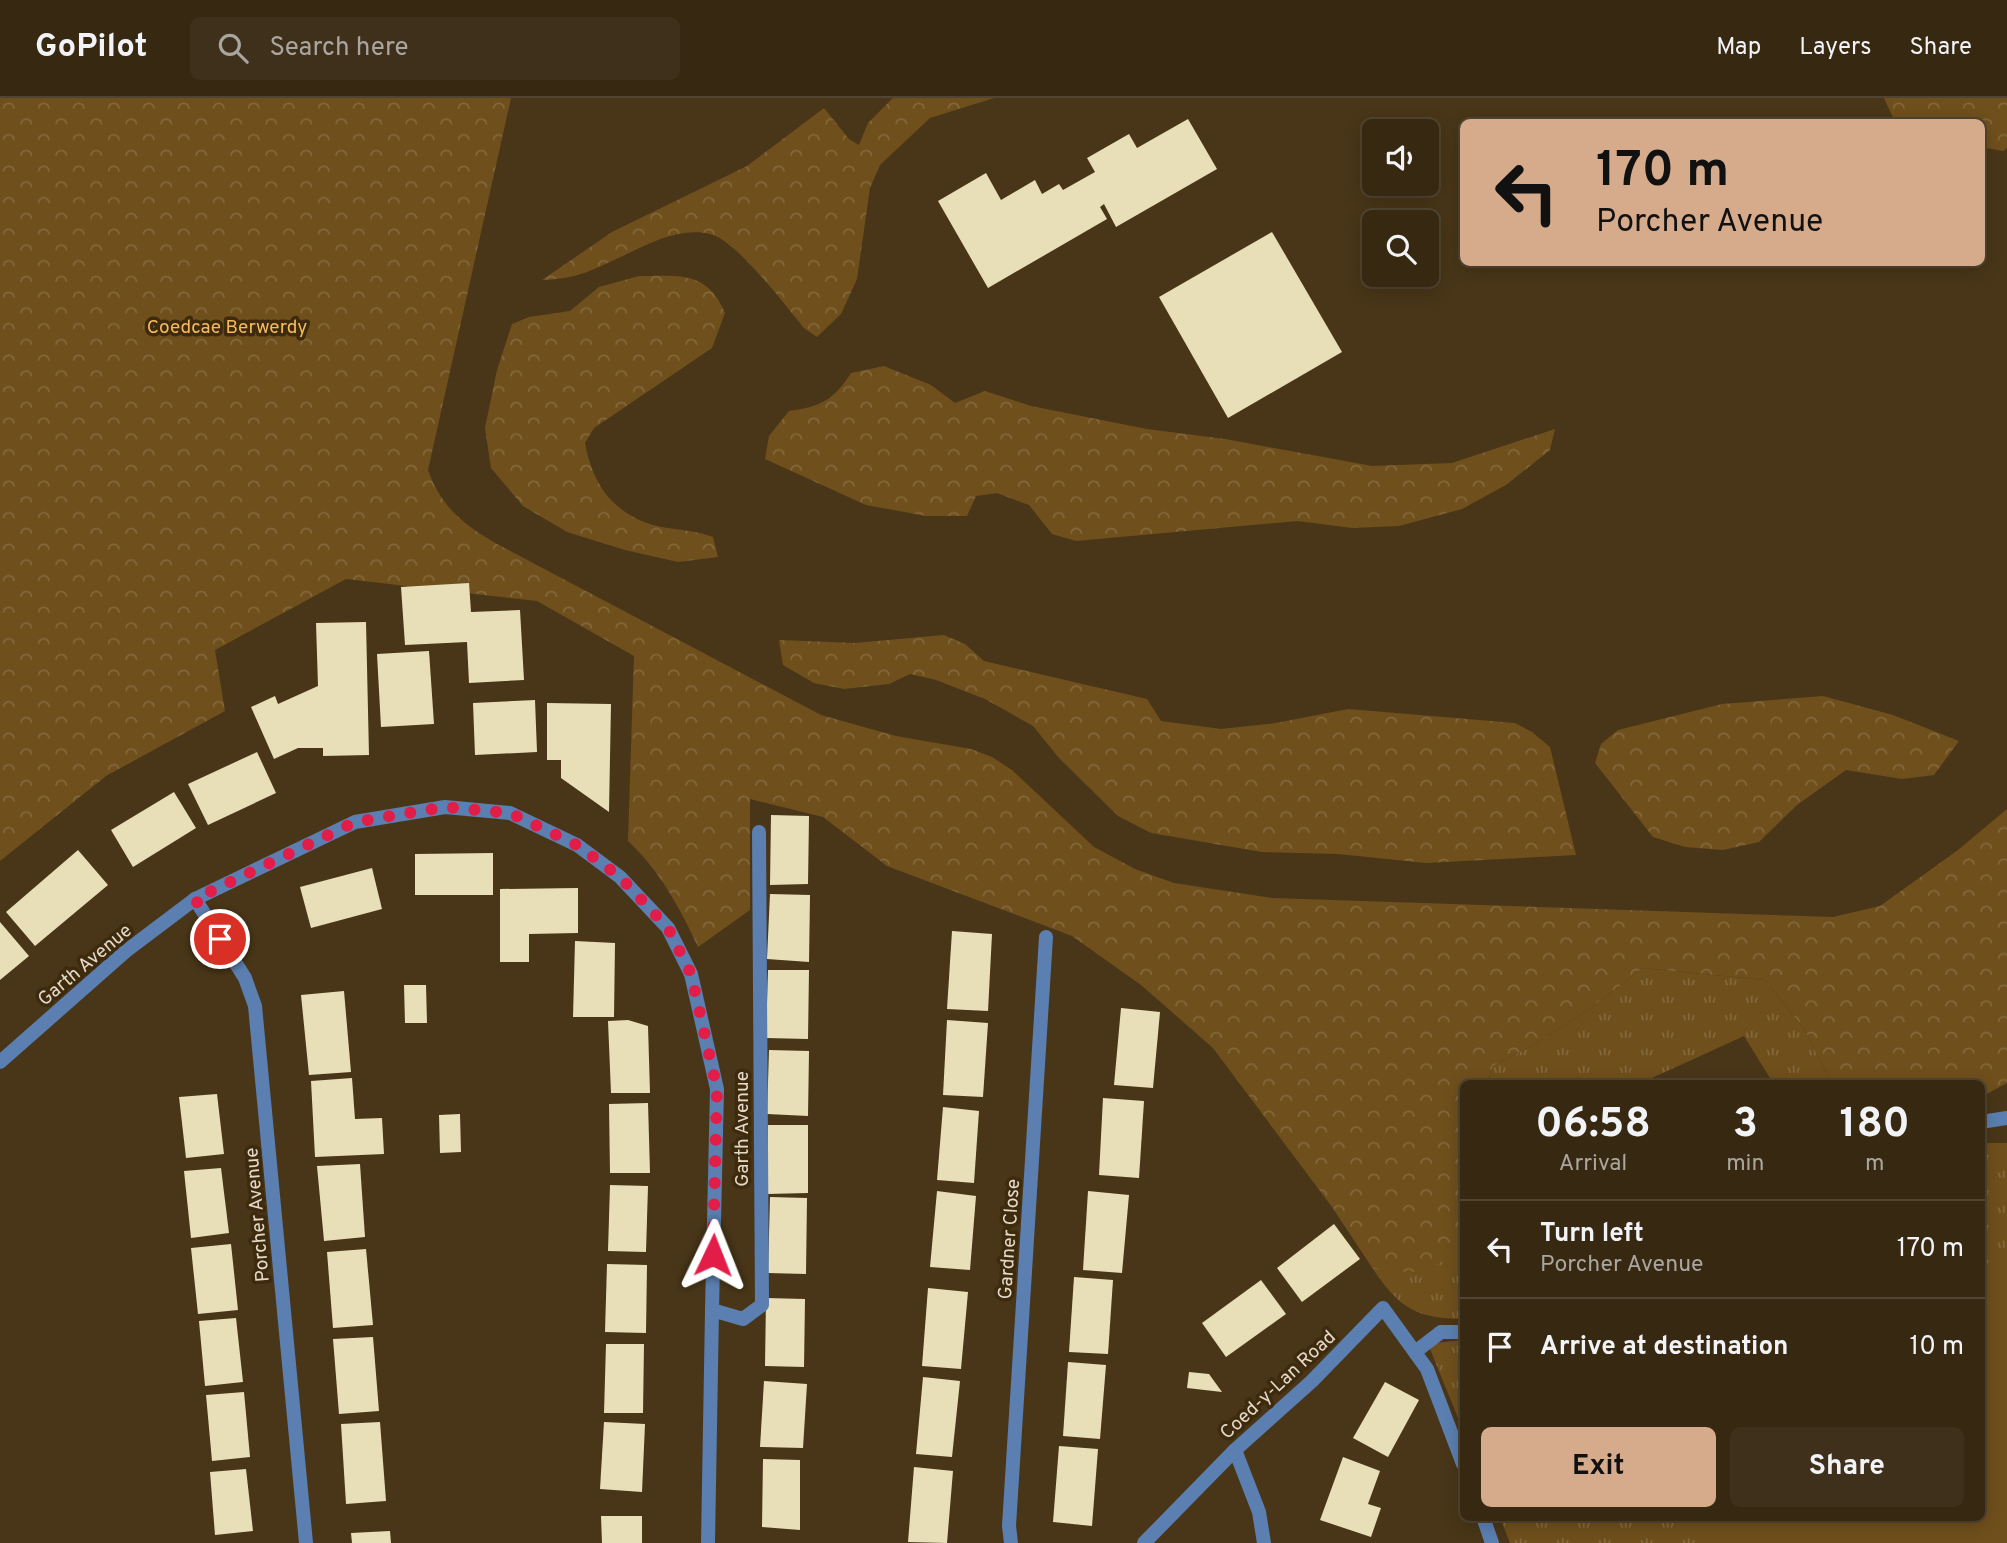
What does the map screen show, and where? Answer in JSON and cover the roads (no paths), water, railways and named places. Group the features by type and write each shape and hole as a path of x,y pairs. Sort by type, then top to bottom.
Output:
{"street":[{"name":"Garth Avenue","path":"0,1062 126,951 195,899 355,822 445,807 510,813 577,845 620,877 668,928 691,974 717,1089 712,1310 743,1319 762,1305 759,832"},
{"name":"Porcher Avenue","path":"195,899 245,978 255,1006 306,1543"},
{"name":"Gardner Close","path":"1011,1543 1009,1527 1046,937"},
{"path":"1985,1121 2007,1118"},
{"name":"Coed-y-Lan Road","path":"1144,1543 1235,1450 1312,1381 1383,1308 1427,1369 1460,1456"},
{"path":"708,1543 712,1310"},
{"path":"1415,1352 1441,1332 1460,1332"},
{"path":"1235,1450 1259,1513 1264,1543"},
{"path":"1484,1521 1492,1543"}],"park label":[{"name":"Coedcae Berwerdy","path":"227,326"}]}
